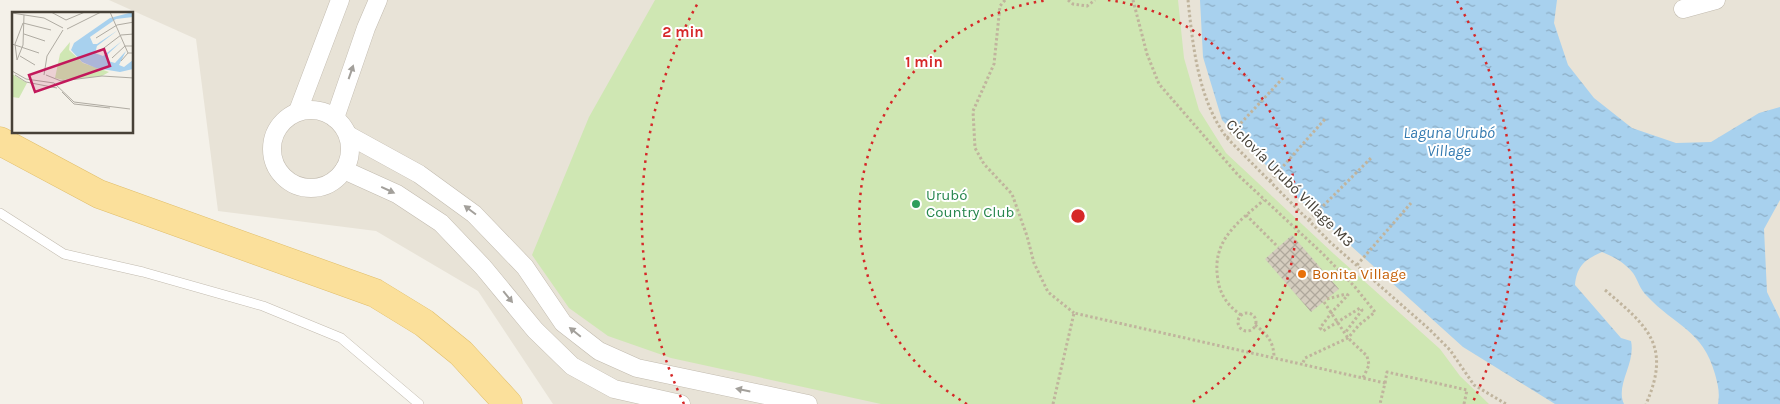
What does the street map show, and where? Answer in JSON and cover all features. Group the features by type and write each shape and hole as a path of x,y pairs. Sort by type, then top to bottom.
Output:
{"main road":[{"path":"0,140 99,194 375,293 424,323 461,353 508,404"}],"street":[{"path":"298,111 340,0"},
{"path":"335,118 366,28 378,0"},
{"path":"1683,9 1716,0"},
{"path":"348,135 349,160 344,170 335,180 323,186 309,188 296,185 284,178 276,167 271,154 274,134 286,118 298,111 326,112 335,118 348,135 419,174 474,214 525,267 563,323 599,351 637,368 808,404"},
{"path":"344,170 397,194 441,223 483,267 535,330 572,366 614,389 681,404"},
{"path":"585,373 599,351"}],"lane":[{"path":"0,213 64,254 143,272 263,306 341,338 420,404"}],"path":[{"path":"1005,0 1000,6 994,64 973,111 976,148 984,164 1012,194 1028,236 1034,263 1048,292 1074,313 1385,383"},
{"path":"1068,0 1073,4 1087,6 1095,0"},
{"path":"1133,0 1147,54 1159,84 1238,175 1264,200 1289,220 1322,253 1375,312 1359,325 1348,338 1305,358 1302,364"},
{"name":"Ciclovía Urubó Village M3","path":"1188,0 1194,59 1216,123 1227,138 1330,242 1429,328 1450,350 1474,385 1506,404"},
{"path":"1227,138 1283,78"},
{"path":"1270,181 1325,119"},
{"path":"1309,220 1371,158"},
{"path":"1241,315 1231,308 1219,288 1216,268 1217,254 1225,238 1246,215 1264,200"},
{"path":"1357,265 1411,203"},
{"path":"1246,215 1278,247"},
{"path":"1604,290 1634,316 1650,335 1657,351 1652,390 1646,404"},
{"path":"1327,298 1348,295 1320,328 1323,331 1339,323 1360,308 1362,310 1345,333"},
{"path":"1324,302 1348,338 1367,356 1369,365 1363,378"},
{"path":"1246,312 1252,314 1256,319 1255,325 1249,330 1241,328 1238,320 1241,315 1246,312"},
{"path":"1053,404 1074,313"},
{"path":"1255,325 1270,338 1274,348 1274,358"},
{"path":"1380,404 1387,372 1467,390 1464,404"}],"shaded area":[{"path":"109,0 1780,0 1780,404 553,404 478,291 376,231 218,211 196,39"}],"green space":[{"name":"Urubó Country Club","path":"655,0 1178,0 1184,58 1199,110 1226,153 1334,254 1440,349 1460,376 1489,404 881,404 671,358 608,336 569,308 532,255 589,117"}],"water":[{"name":"Laguna Urubó Village","path":"1200,0 1557,0 1554,23 1568,65 1594,98 1632,128 1676,143 1711,142 1759,113 1780,107 1780,200 1764,229 1767,292 1780,319 1780,404 1718,404 1719,393 1716,378 1710,359 1703,347 1696,338 1645,294 1633,273 1626,266 1602,252 1582,264 1575,285 1621,338 1631,341 1631,357 1622,389 1624,404 1555,404 1463,347 1299,199 1222,120 1203,57"}],"building":[{"name":"Bonita Village","path":"1292,235 1339,289 1311,312 1265,259"}],"place":[{"name":"Urubó Country Club","path":"916,204"},
{"name":"Bonita Village","path":"1302,274"}]}
